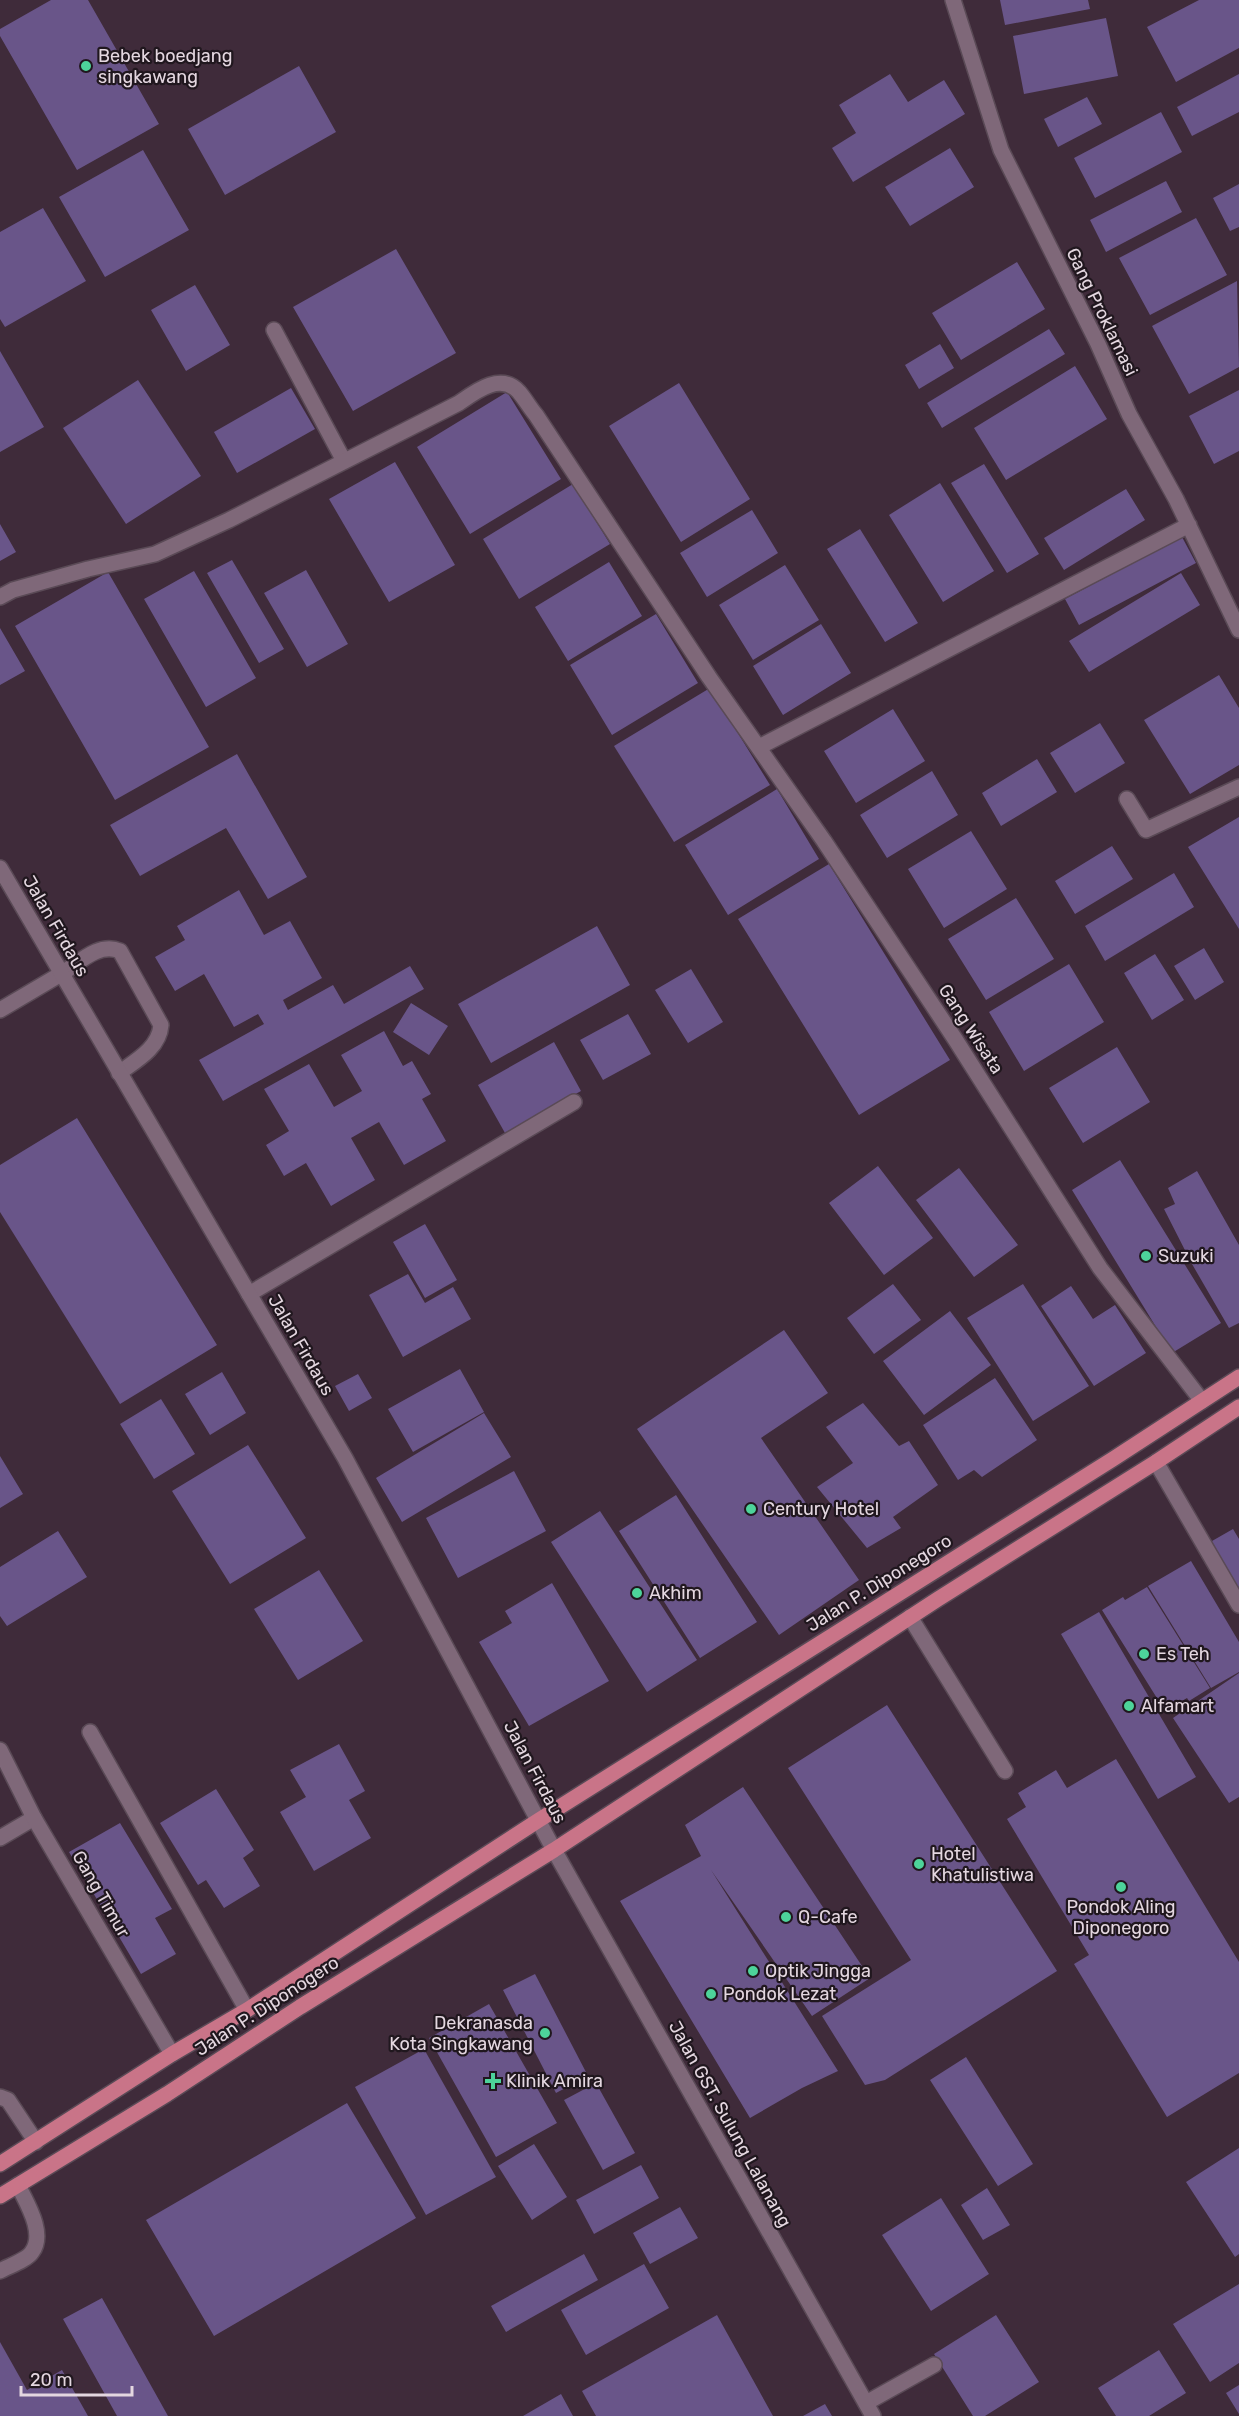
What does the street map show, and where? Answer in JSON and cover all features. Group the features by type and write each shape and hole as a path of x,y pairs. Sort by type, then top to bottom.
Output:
{"main road":[{"name":"Jalan P. Diponegoro","path":"539,1820 1239,1377"},
{"path":"554,1850 910,1617 1239,1407"},
{"name":"Jalan P. Diponogero","path":"0,2164 172,2054 247,2010 539,1820"},
{"name":"Jalan P. Diponogero","path":"0,2196 167,2094 310,2000 554,1850"}],"street":[{"name":"Gang Proklamasi","path":"953,0 1001,150 1098,344 1129,414 1176,499 1239,630"},
{"path":"274,330 344,461"},
{"name":"Gang Wisata","path":"0,597 13,590 77,572 155,554 229,520 459,403 479,389 495,383 507,385 518,391 948,1029 1100,1268 1202,1401"},
{"path":"759,747 1189,525"},
{"path":"1127,799 1146,830 1239,787"},
{"name":"Jalan Firdaus","path":"0,868 345,1458 554,1850"},
{"path":"0,1010 96,951 110,947 120,951 160,1025 160,1035 153,1047 119,1073"},
{"path":"249,1294 574,1102"},
{"path":"1156,1462 1239,1605"},
{"path":"910,1617 1005,1771"},
{"path":"90,1732 247,2010"},
{"name":"Gang Timur","path":"0,1750 34,1818 172,2054"},
{"path":"0,1838 34,1818"},
{"name":"Jalan GST. Sulung Lalanang","path":"554,1850 869,2410"},
{"path":"0,2097 8,2100 36,2142"},
{"path":"0,2271 32,2253 36,2243 34,2221 18,2185"},
{"path":"869,2410 934,2365"}],"building":[{"path":"51,0 88,0 159,124 77,170 0,36 0,29"},
{"path":"1000,0 1088,0 1090,9 1005,25"},
{"path":"1199,0 1239,0 1239,48 1176,82 1147,27"},
{"path":"1106,18 1118,76 1024,94 1013,36"},
{"path":"299,66 336,132 225,195 188,129"},
{"path":"890,74 908,102 944,80 965,114 853,182 832,148 856,133 839,105"},
{"path":"1239,74 1239,112 1192,136 1177,107"},
{"path":"1087,97 1102,124 1058,147 1044,119"},
{"path":"1161,112 1182,152 1095,198 1074,158"},
{"path":"950,148 974,187 910,226 885,187"},
{"path":"143,150 189,230 105,277 59,197"},
{"path":"1166,181 1182,212 1106,252 1090,220"},
{"path":"1239,184 1239,227 1230,231 1213,198"},
{"path":"43,208 86,281 5,327 0,319 0,232"},
{"path":"1196,218 1227,275 1150,315 1119,258"},
{"path":"396,249 456,353 353,411 293,307"},
{"path":"1017,262 1045,309 961,360 932,313"},
{"path":"1237,281 1239,367 1189,394 1152,326"},
{"path":"195,285 230,345 186,371 151,310"},
{"path":"1049,329 1065,354 942,428 927,403"},
{"path":"940,344 954,368 919,389 905,365"},
{"path":"0,351 44,427 0,452"},
{"path":"1075,366 1107,419 1006,480 974,428"},
{"path":"138,380 201,476 126,524 63,428"},
{"path":"679,383 750,499 681,542 609,426"},
{"path":"291,388 315,429 237,473 214,432"},
{"path":"1239,390 1239,451 1214,464 1189,416"},
{"path":"507,392 561,479 470,534 417,447"},
{"path":"395,462 455,565 389,602 329,499"},
{"path":"984,464 1039,554 1007,573 951,483"},
{"path":"940,483 994,571 943,602 889,515"},
{"path":"573,484 610,544 519,599 483,539"},
{"path":"1126,489 1145,520 1064,570 1044,538"},
{"path":"752,510 778,553 707,597 680,553"},
{"path":"0,524 16,552 0,561"},
{"path":"860,529 918,623 885,642 827,549"},
{"path":"1182,537 1196,563 1079,625 1065,599"},
{"path":"232,560 284,649 259,663 207,573"},
{"path":"609,562 642,616 568,661 535,607"},
{"path":"785,565 819,620 753,660 719,605"},
{"path":"306,570 348,644 307,667 264,593"},
{"path":"194,571 256,678 206,707 144,599"},
{"path":"108,572 209,747 115,800 15,626"},
{"path":"1181,573 1200,605 1089,672 1069,641"},
{"path":"656,614 698,683 612,735 570,665"},
{"path":"821,624 851,673 783,715 753,666"},
{"path":"0,628 25,671 0,685"},
{"path":"1219,675 1239,708 1239,765 1190,794 1144,720"},
{"path":"710,688 770,785 674,842 614,746"},
{"path":"893,709 925,761 856,803 824,751"},
{"path":"1100,723 1125,763 1075,793 1050,753"},
{"path":"237,754 307,877 268,899 226,828 140,876 110,825"},
{"path":"1037,759 1057,792 1001,826 982,793"},
{"path":"932,771 958,815 887,858 860,815"},
{"path":"777,789 819,859 728,915 685,845"},
{"path":"1239,817 1239,929 1188,847"},
{"path":"971,831 1007,889 944,928 908,869"},
{"path":"1112,846 1133,879 1075,914 1055,881"},
{"path":"829,864 950,1060 859,1115 738,919"},
{"path":"1174,873 1194,907 1105,961 1085,926"},
{"path":"239,890 264,935 290,921 322,978 283,1000 288,1010 333,985 344,1004 410,966 424,989 223,1101 199,1060 264,1024 258,1014 234,1027 204,974 175,991 155,957 185,940 177,926"},
{"path":"1016,898 1054,959 986,1000 948,939"},
{"path":"597,926 630,985 491,1063 458,1004"},
{"path":"1204,948 1224,982 1195,1000 1174,966"},
{"path":"1155,954 1184,1000 1152,1020 1124,973"},
{"path":"1069,964 1104,1022 1024,1071 989,1012"},
{"path":"691,969 723,1022 688,1043 655,990"},
{"path":"411,1003 448,1026 429,1055 393,1032"},
{"path":"628,1014 651,1054 603,1080 580,1040"},
{"path":"384,1031 403,1066 412,1061 431,1094 422,1099 446,1141 404,1165 379,1122 351,1138 375,1180 331,1206 306,1163 284,1176 266,1145 289,1131 264,1089 309,1064 334,1107 362,1091 341,1055"},
{"path":"554,1042 581,1091 505,1133 478,1085"},
{"path":"1117,1047 1150,1102 1083,1143 1049,1088"},
{"path":"77,1118 217,1345 120,1404 0,1212 0,1165"},
{"name":"Suzuki","path":"1120,1160 1221,1323 1172,1353 1072,1190"},
{"path":"878,1166 933,1238 884,1275 829,1203"},
{"path":"959,1168 1018,1245 974,1277 916,1200"},
{"path":"1197,1171 1239,1245 1239,1323 1229,1328 1164,1209 1175,1204 1168,1188"},
{"path":"425,1224 457,1280 425,1298 393,1242"},
{"path":"408,1274 425,1303 453,1287 471,1319 403,1357 369,1295"},
{"path":"893,1284 921,1320 874,1354 847,1318"},
{"path":"1023,1284 1089,1386 1033,1421 967,1318"},
{"path":"1071,1286 1093,1319 1115,1305 1146,1353 1094,1386 1041,1306"},
{"path":"950,1311 991,1365 924,1415 883,1361"},
{"name":"Century Hotel","path":"784,1330 828,1393 761,1438 859,1580 779,1635 637,1429"},
{"path":"460,1369 484,1412 413,1452 388,1409"},
{"path":"222,1372 246,1413 210,1435 185,1394"},
{"path":"358,1374 372,1398 349,1411 335,1386"},
{"path":"995,1378 1037,1440 982,1477 974,1470 958,1480 923,1425"},
{"path":"161,1399 195,1454 154,1479 120,1424"},
{"path":"863,1403 899,1446 909,1441 938,1485 893,1517 901,1528 867,1548 817,1487 853,1463 826,1427"},
{"path":"484,1413 511,1457 402,1522 376,1478"},
{"path":"248,1445 306,1538 230,1584 172,1491"},
{"path":"0,1456 23,1494 0,1508"},
{"path":"514,1471 546,1531 458,1578 426,1518"},
{"path":"676,1495 757,1622 700,1658 619,1531"},
{"path":"600,1511 697,1660 647,1692 551,1542"},
{"path":"1233,1529 1239,1539 1239,1595 1212,1541"},
{"path":"58,1531 87,1577 7,1626 0,1616 0,1567"},
{"path":"1191,1561 1239,1642 1239,1672 1211,1688 1148,1586"},
{"path":"319,1570 363,1641 298,1680 254,1609"},
{"path":"552,1583 609,1681 529,1726 479,1642 512,1623 505,1611"},
{"path":"1147,1587 1210,1688 1189,1701 1187,1698 1165,1711 1102,1610 1123,1597 1125,1600"},
{"name":"Alfamart","path":"1099,1612 1196,1777 1158,1799 1061,1634"},
{"path":"1239,1673 1239,1797 1229,1803 1173,1718"},
{"name":"Hotel Khatulistiwa","path":"887,1705 1057,1971 885,2080 865,2085 822,2016 911,1960 788,1768"},
{"path":"339,1744 365,1791 349,1800 371,1838 314,1871 280,1812 306,1797 290,1770"},
{"name":"Pondok Aling Diponegoro","path":"1116,1759 1239,1962 1239,2073 1167,2117 1074,1964 1089,1955 1007,1819 1026,1807 1018,1793 1056,1770 1067,1788"},
{"path":"743,1787 870,1978 812,2016 711,1870 838,2071 802,2088 750,2118 620,1901 701,1856 685,1825"},
{"path":"216,1789 254,1850 243,1858 260,1886 224,1908 206,1880 198,1885 160,1823"},
{"path":"120,1823 172,1909 155,1918 176,1954 141,1974 69,1852"},
{"name":"Dekranasda Kota Singkawang","path":"535,1974 588,2076 556,2093 503,1990"},
{"name":"Klinik Amira","path":"489,2004 557,2123 496,2157 429,2038"},
{"path":"424,2049 496,2177 426,2215 355,2087"},
{"path":"966,2057 1033,2164 998,2186 930,2080"},
{"path":"596,2083 635,2153 603,2170 564,2100"},
{"path":"347,2103 416,2218 214,2336 146,2220"},
{"path":"534,2144 567,2197 532,2220 498,2166"},
{"path":"1239,2148 1239,2254 1235,2257 1186,2182"},
{"path":"641,2165 659,2198 594,2234 576,2200"},
{"path":"987,2188 1010,2225 983,2240 961,2205"},
{"path":"941,2198 989,2274 931,2311 882,2235"},
{"path":"680,2207 698,2238 650,2264 633,2233"},
{"path":"584,2254 598,2280 506,2332 491,2306"},
{"path":"644,2264 669,2308 586,2355 561,2310"},
{"path":"1239,2284 1239,2363 1210,2382 1173,2324"},
{"path":"102,2298 168,2416 117,2416 63,2319"},
{"path":"717,2315 773,2416 596,2416 582,2391"},
{"path":"996,2315 1039,2382 985,2416 973,2416 934,2354"},
{"path":"0,2342 27,2390 62,2370 88,2416 0,2416"},
{"path":"1159,2350 1186,2393 1149,2416 1116,2416 1098,2388"},
{"path":"1239,2385 1239,2414 1226,2393"},
{"path":"561,2394 573,2416 523,2416"},
{"path":"825,2404 832,2416 803,2416"}],"place":[{"name":"Bebek boedjang singkawang","path":"86,66"},
{"name":"Suzuki","path":"1146,1256"},
{"name":"Century Hotel","path":"751,1509"},
{"name":"Akhim","path":"637,1593"},
{"name":"Es Teh","path":"1144,1654"},
{"name":"Alfamart","path":"1129,1706"},
{"name":"Hotel Khatulistiwa","path":"919,1864"},
{"name":"Pondok Aling Diponegoro","path":"1121,1887"},
{"name":"Q-Cafe","path":"786,1917"},
{"name":"Optik Jingga","path":"753,1971"},
{"name":"Pondok Lezat","path":"711,1994"},
{"name":"Dekranasda Kota Singkawang","path":"545,2033"},
{"name":"Klinik Amira","path":"493,2081"}]}
